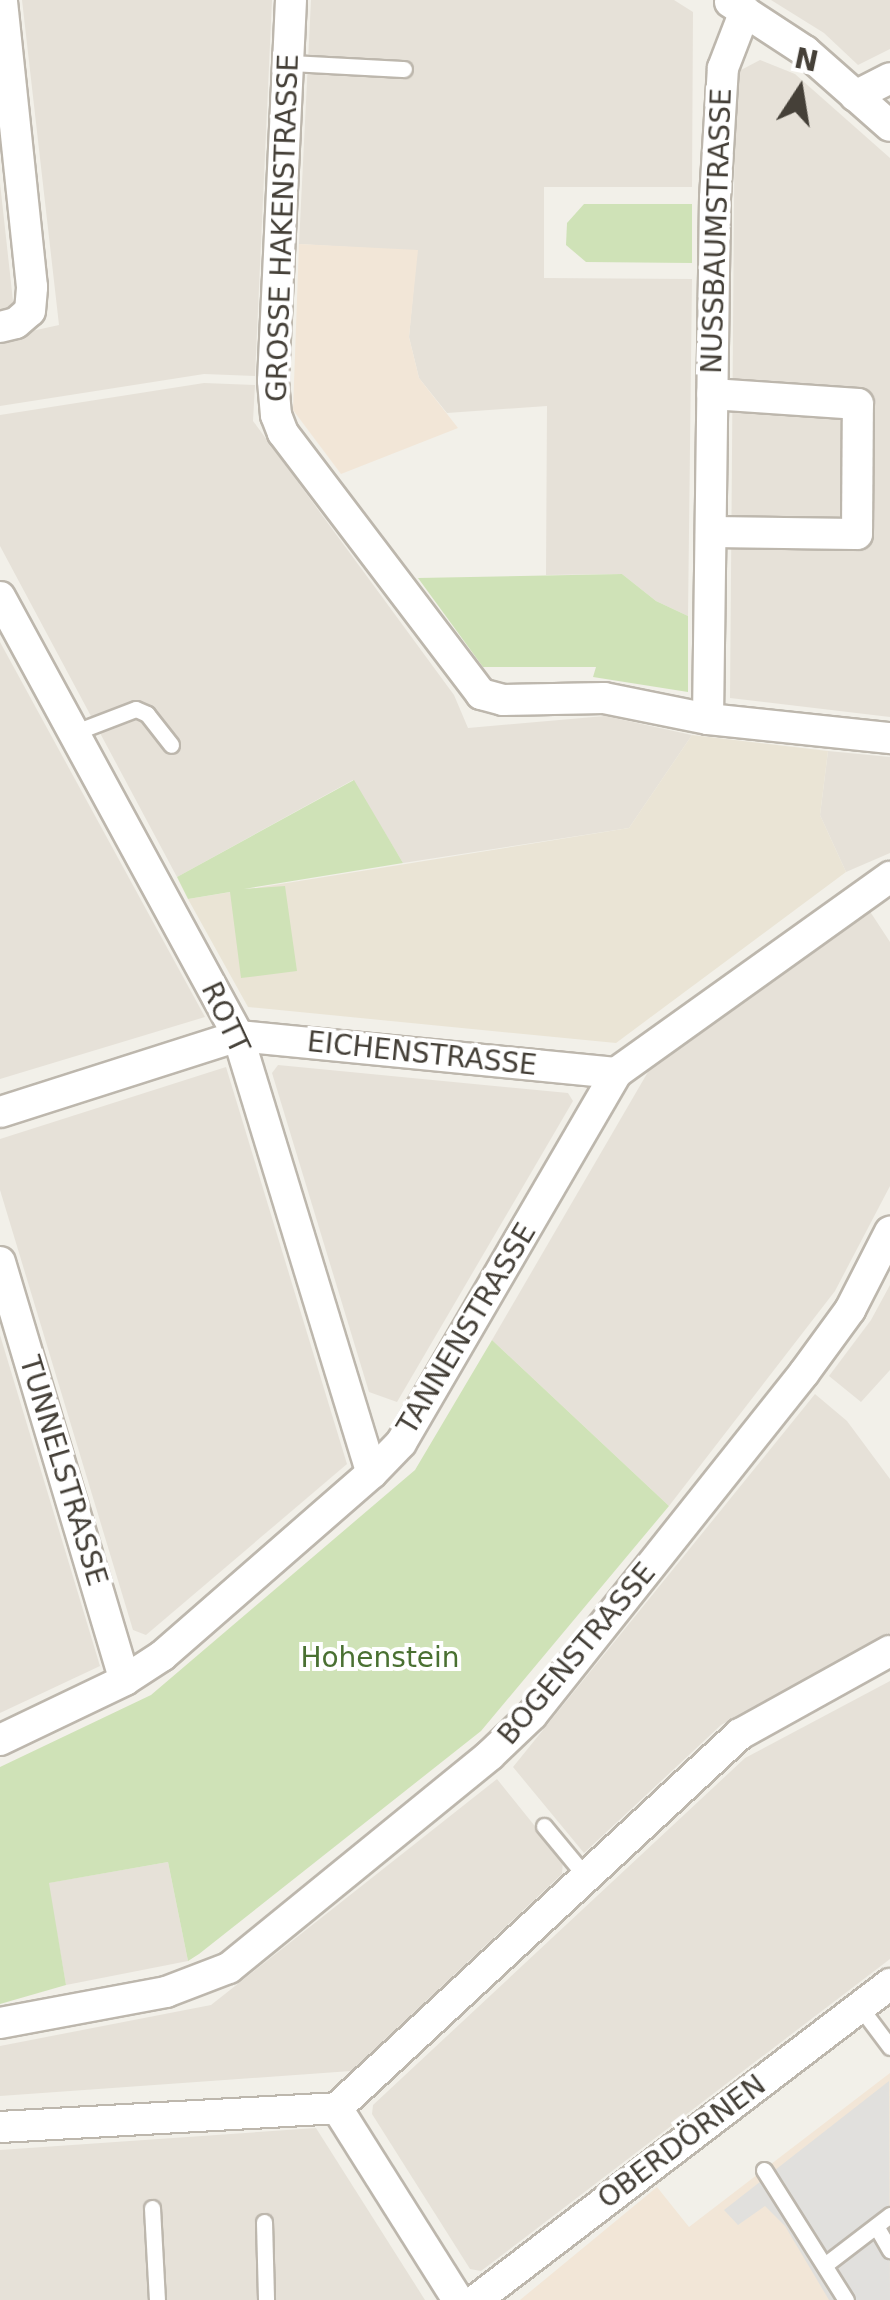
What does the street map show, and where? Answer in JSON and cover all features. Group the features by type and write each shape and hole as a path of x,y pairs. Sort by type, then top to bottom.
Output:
{"street":[{"path":"0,327 16,323 30,311 32,286 2,0"},
{"name":"GROSSE HAKENSTRASSE","path":"292,0 273,381 283,433 481,694 503,700 604,698 708,719 890,738"},
{"path":"736,6 805,51 890,126"},
{"name":"NUSSBAUMSTRASSE","path":"708,719 715,198 723,68 736,6"},
{"path":"855,96 890,78"},
{"name":"NUSSBAUMSTRASSE","path":"711,532 857,534 858,404 712,394"},
{"name":"ROTT","path":"0,597 238,1036 372,1472"},
{"name":"TANNENSTRASSE","path":"0,1740 125,1680 162,1656 372,1472 401,1442 616,1073 890,877"},
{"name":"EICHENSTRASSE","path":"0,1112 238,1036 616,1073"},
{"name":"BOGENSTRASSE","path":"0,2023 166,1992 229,1968 490,1755 532,1715 804,1373 850,1310 890,1232"},
{"name":"TUNNELSTRASSE","path":"0,1262 125,1680"},
{"path":"0,2127 337,2108 740,1734 890,1651"},
{"name":"OBERDÖRNEN","path":"476,2300 726,2121 890,1984"},
{"path":"337,2108 458,2300"}],"lane":[{"path":"289,64 404,70"},
{"path":"74,733 136,709 147,714 171,745"},
{"path":"544,1826 587,1878"},
{"path":"860,2007 890,2047"},
{"path":"764,2170 846,2300"},
{"path":"152,2208 157,2300"},
{"path":"826,2264 883,2225 890,2215"},
{"path":"264,2222 266,2300"},
{"path":"883,2225 890,2250"}],"shaded area":[{"path":"22,0 272,0 255,376 204,374 0,406 0,338 59,325"},
{"path":"311,0 674,0 693,12 692,187 544,187 544,278 692,279 688,616 656,601 622,574 546,575 547,406 447,413 419,378 409,337 417,251 299,244"},
{"path":"771,0 890,0 890,49 858,65 824,33"},
{"path":"760,60 795,74 890,158 890,717 730,698 735,82 741,70"},
{"path":"0,183 14,310 0,318"},
{"path":"299,244 418,250 409,337 419,378 458,428 341,474 293,410"},
{"path":"204,383 255,385 253,421 454,695 468,728 605,716 692,735 629,828 403,863 353,780 177,877 0,546 0,415"},
{"path":"0,642 205,1017 0,1079"},
{"path":"692,735 828,751 820,815 846,872 616,1043 248,1007 188,899 629,828"},
{"path":"828,751 890,757 890,853 846,872 820,815"},
{"path":"869,910 890,942 890,1186 835,1291 669,1506 492,1340 652,1065"},
{"path":"278,1065 568,1093 573,1101 397,1402 369,1392 272,1073"},
{"path":"226,1067 347,1464 146,1635 133,1630 0,1190 0,1139"},
{"path":"890,1285 890,1370 861,1402 829,1376 871,1320"},
{"path":"0,1335 100,1666 0,1713"},
{"path":"815,1394 847,1421 890,1479 890,1635 721,1725 584,1853 513,1767"},
{"path":"890,1681 890,1959 481,2271 470,2269 372,2114 373,2105 745,1758"},
{"path":"497,1779 563,1861 562,1874 351,2071 0,2096 0,2046 211,2005"},
{"path":"168,1862 188,1961 66,1985 48,1883"},
{"path":"890,2073 890,2300 520,2300 657,2187 689,2227"},
{"path":"889,2081 890,2300 829,2300 785,2226 765,2206 738,2225 724,2210"},
{"path":"316,2128 425,2300 0,2300 0,2150"}],"green space":[{"path":"584,204 692,204 692,263 586,262 566,245 567,223"},
{"path":"622,574 656,601 688,616 688,692 593,677 596,667 483,667 418,578"},
{"path":"354,780 403,863 244,889 285,886 297,971 241,978 230,892 188,899 177,877"},
{"name":"Hohenstein","path":"492,1340 669,1506 481,1731 199,1954 188,1961 168,1862 49,1883 66,1985 0,2004 0,1767 151,1695 415,1470"}]}
